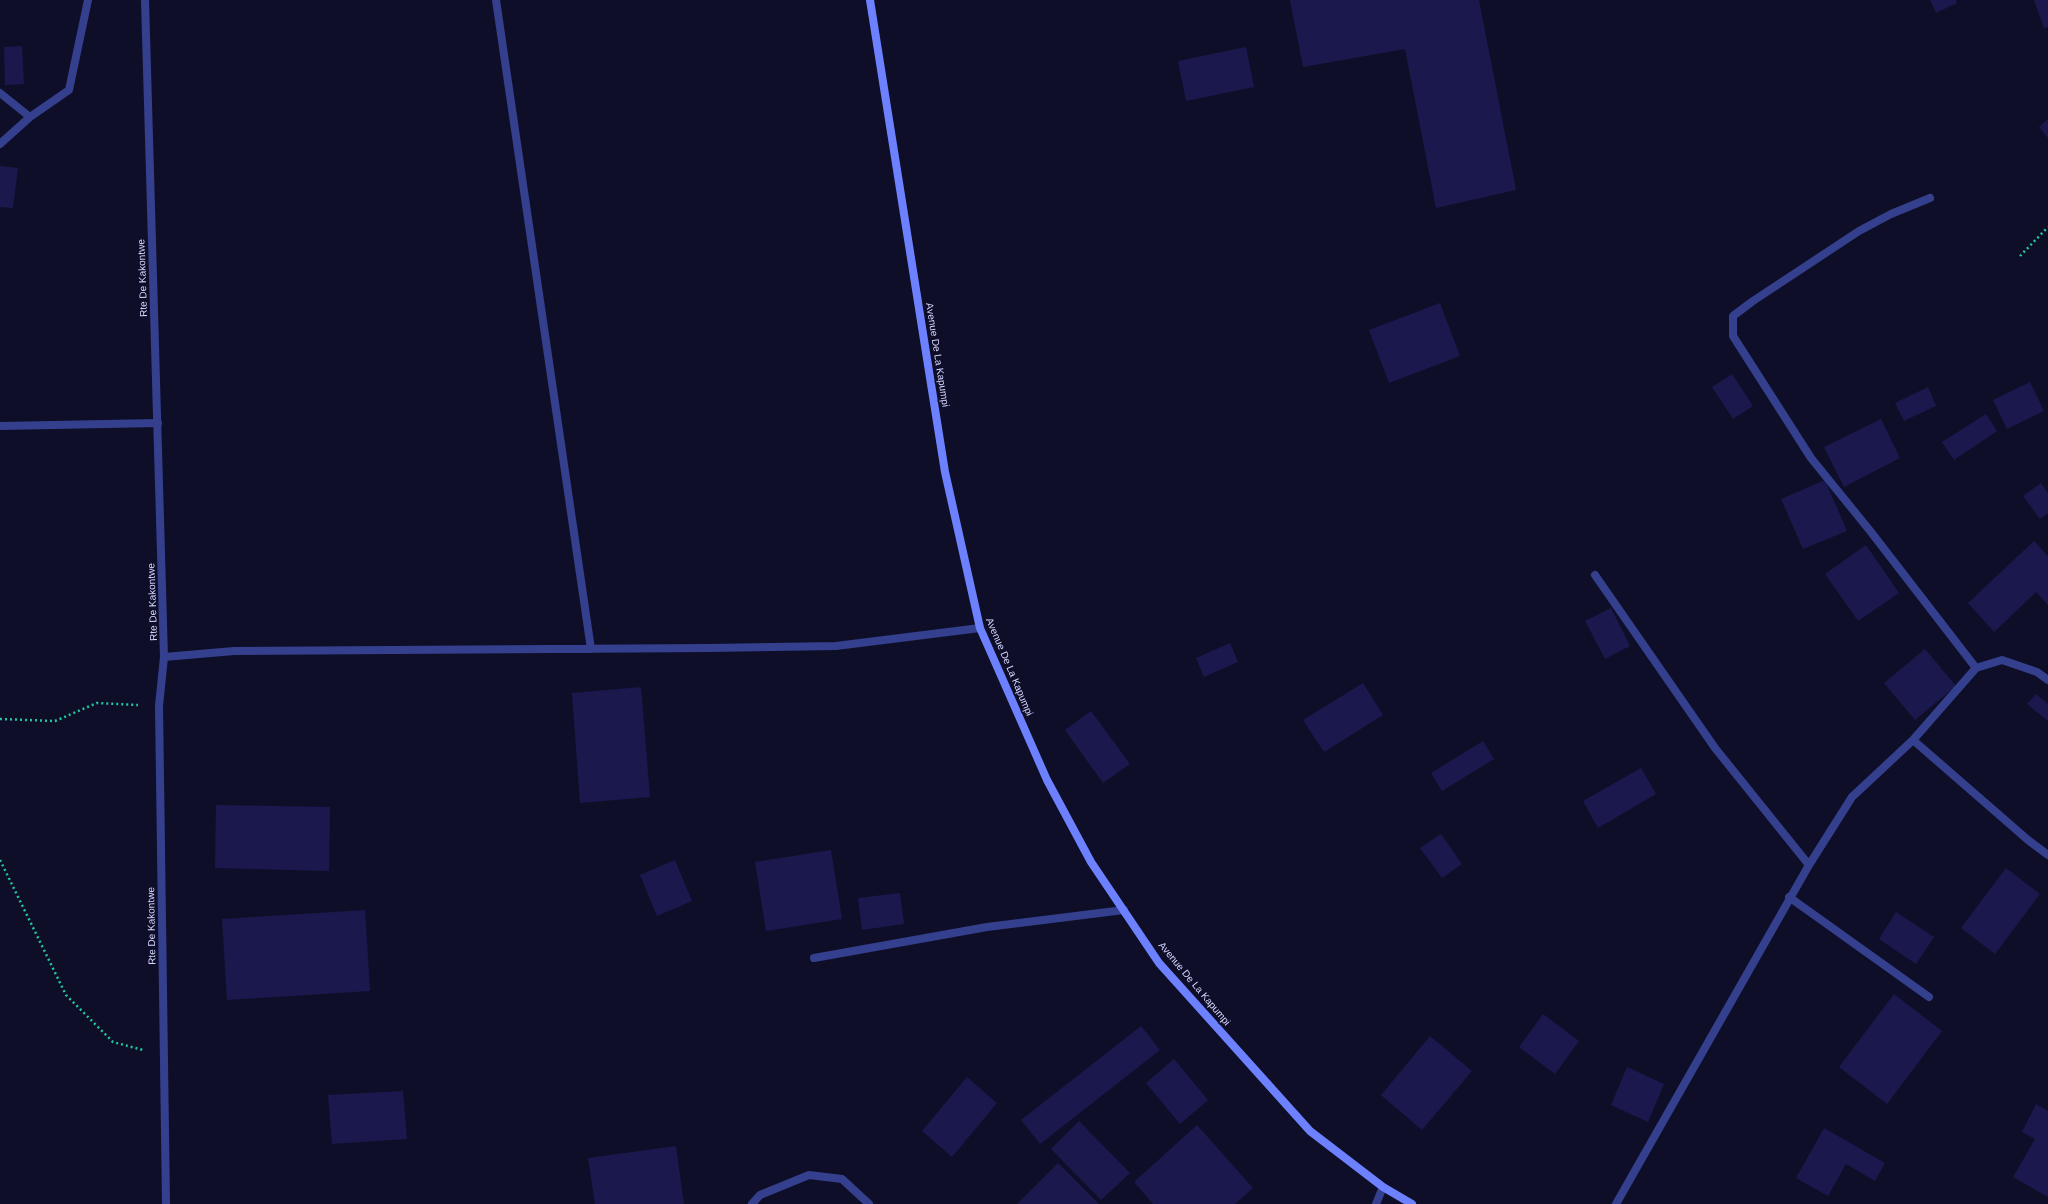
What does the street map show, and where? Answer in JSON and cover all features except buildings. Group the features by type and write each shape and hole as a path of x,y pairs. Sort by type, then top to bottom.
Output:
{"main road":[{"name":"Avenue De La Kapumpi","path":"870,0 945,472 980,628 1047,780 1091,862 1160,963 1310,1131 1383,1187 1412,1204"}],"street":[{"path":"0,144 30,117 69,90 88,0"},
{"name":"Rte De Kakontwe","path":"146,0 164,657 159,706 166,1204"},
{"path":"496,0 591,649"},
{"path":"0,93 30,117"},
{"path":"1930,198 1891,214 1860,231 1752,301 1733,316 1733,336 1811,458 1871,532 1976,668"},
{"path":"0,426 158,422"},
{"path":"1595,575 1715,748 1809,865"},
{"path":"164,657 234,651 836,646 980,628"},
{"path":"1616,1204 1789,897 1852,797 1913,740 1976,668 2002,660 2037,672 2048,680"},
{"path":"1913,740 2028,840 2048,854"},
{"path":"1789,897 1929,997"},
{"path":"814,958 987,927 1124,910"},
{"path":"752,1204 760,1195 809,1175 842,1179 869,1204"},
{"path":"1376,1204 1383,1187"}],"path":[{"path":"2020,256 2048,227"},
{"path":"0,720 55,721 97,703 159,706"},
{"path":"0,860 66,995 113,1042 165,1056"}]}
